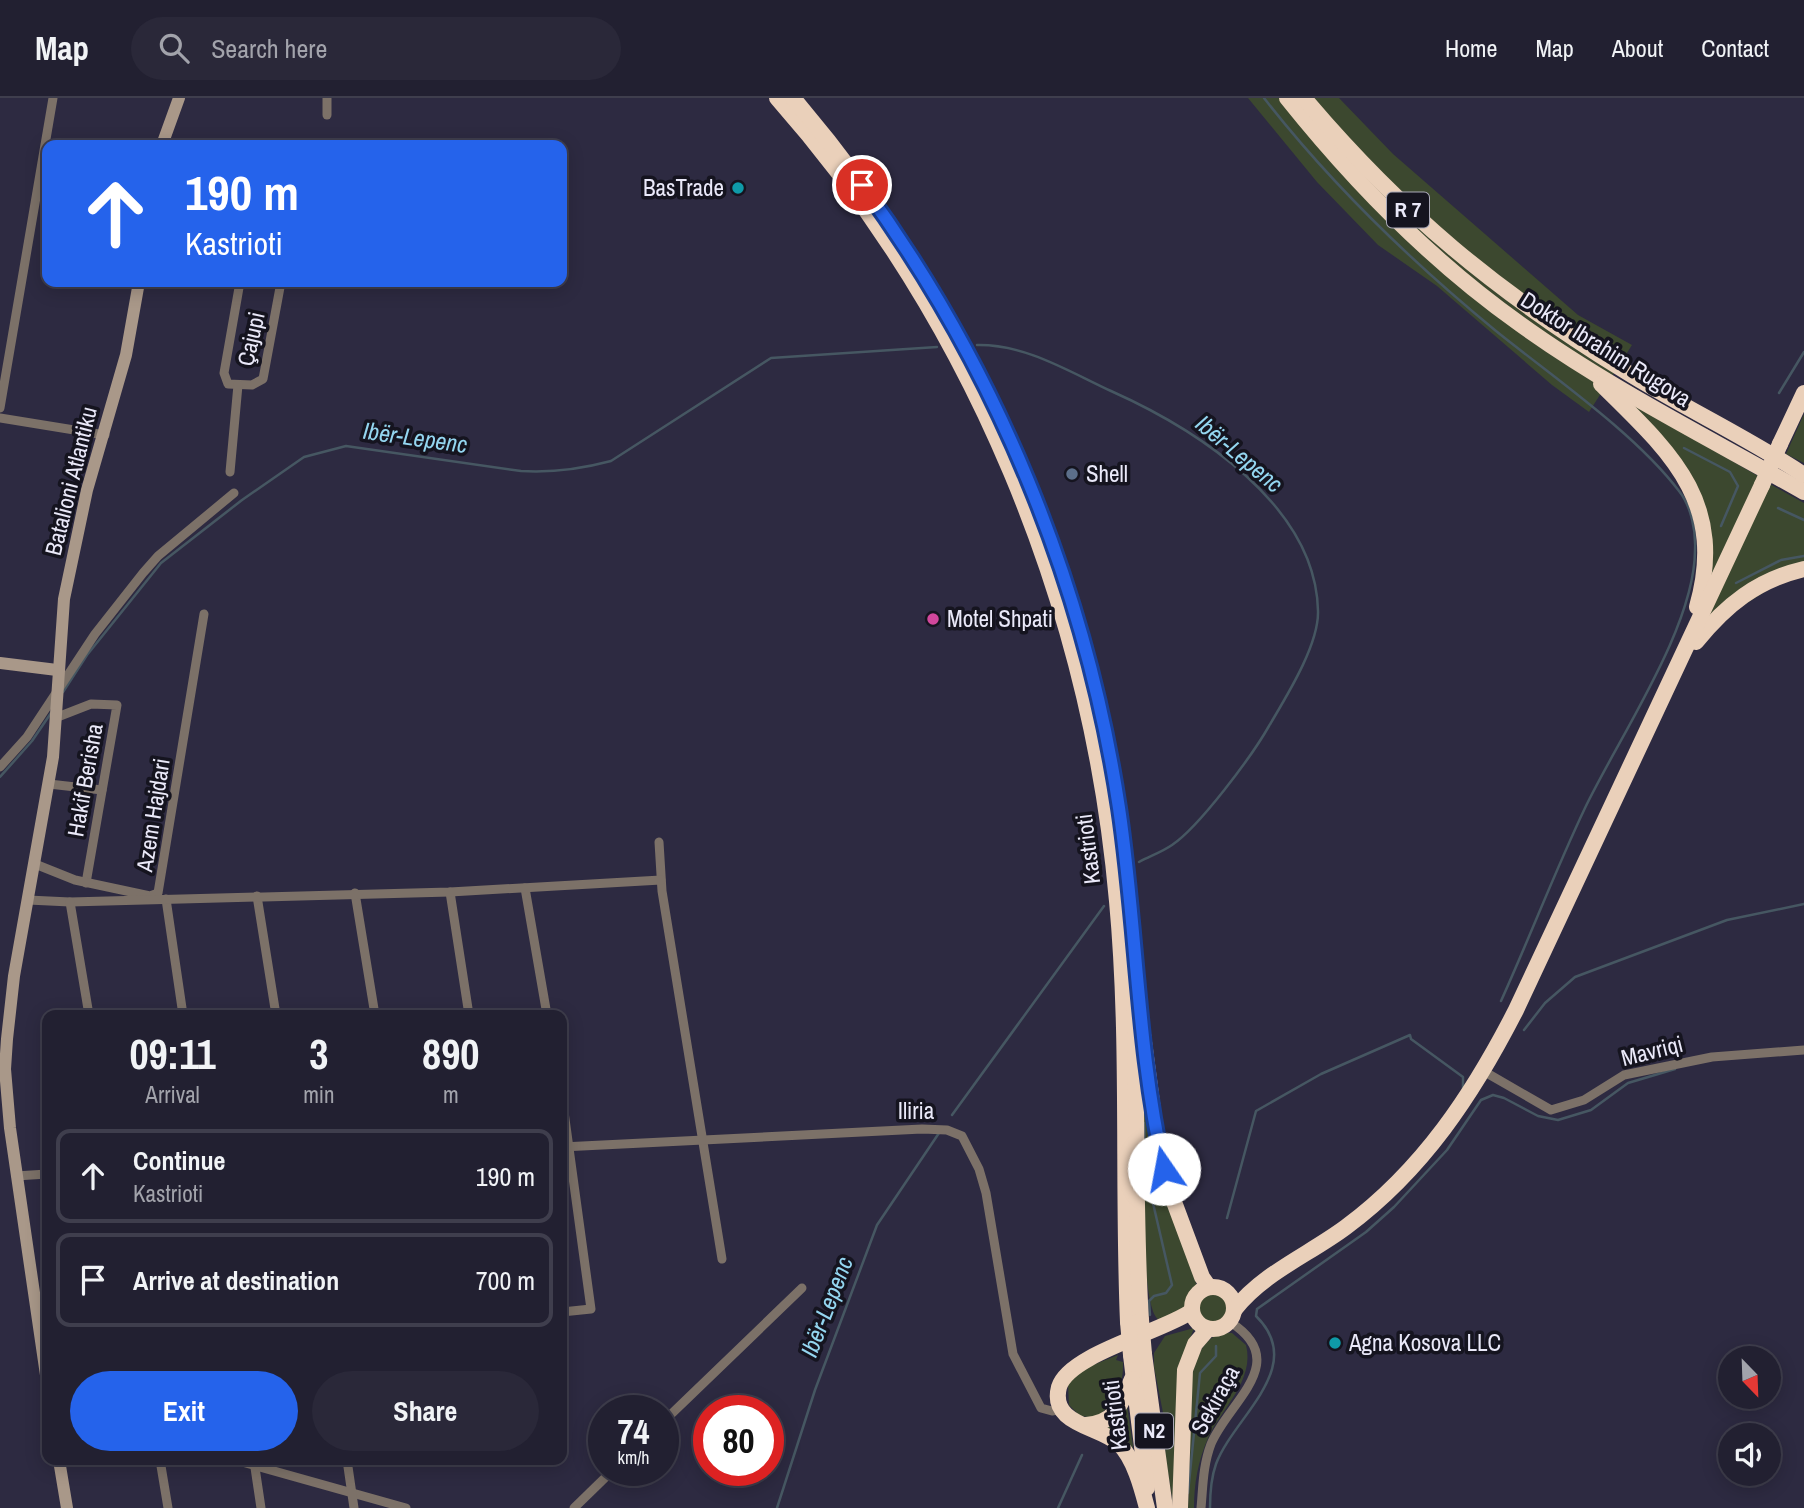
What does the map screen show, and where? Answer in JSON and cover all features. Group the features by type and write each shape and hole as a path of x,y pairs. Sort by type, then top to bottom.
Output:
{"highway":[{"name":"Kastrioti","path":"777,98 865,210 942,331 976,395 1019,488 1067,626 1100,764 1118,905 1137,1354 1165,1508"},
{"name":"Kastrioti","path":"793,98 882,214 953,325 1004,426 1042,515 1078,622 1102,717 1119,809 1132,949 1135,1321"},
{"path":"799,98 823,134"},
{"name":"Doktor Ibrahim Rugova","path":"1287,98 1351,176 1445,265 1519,323 1587,369 1804,492"},
{"name":"Doktor Ibrahim Rugova","path":"1304,98 1355,158 1430,231 1513,298 1627,373 1801,472"},
{"path":"1587,369 1664,446 1687,479 1697,501 1704,523 1707,564 1681,660"},
{"path":"1132,949 1147,1073 1165,1174 1202,1278 1209,1287 1226,1291 1275,1273 1347,1227 1431,1147 1485,1072 1681,660 1804,393"},
{"path":"1681,660 1721,613 1740,596 1759,584 1804,569"},
{"path":"1149,1508 1121,1445 1106,1435 1076,1423 1062,1409 1059,1387 1072,1368 1157,1331 1200,1321 1220,1329 1275,1273"},
{"path":"1180,1508 1185,1370 1200,1321 1194,1298 1209,1287"},
{"path":"1226,1291 1233,1316"},
{"name":"Kastrioti","path":"1137,1354 1133,1376 1149,1508"},
{"path":"1076,1423 1096,1424 1115,1415 1133,1376"}],"street":[{"path":"46,140 53,98"},
{"path":"164,140 179,98"},
{"path":"327,98 327,115"},
{"path":"0,408 42,162"},
{"name":"Batalioni Atlantiku","path":"42,1349 16,1176 5,1069 10,1008 49,784 64,599 87,491 126,355 138,287"},
{"name":"Çajupi","path":"230,472 236,400 225,363 239,287"},
{"name":"Çajupi","path":"233,384 257,384 263,379 280,287"},
{"path":"0,418 105,435"},
{"name":"Batalioni Atlantiku","path":"57,695 95,634 158,556 234,493"},
{"name":"Azem Hajdari","path":"34,864 86,883 150,896 160,891 204,614"},
{"path":"0,663 57,670"},
{"path":"0,767 27,737 57,695"},
{"name":"Hakif Berisha","path":"55,718 91,704 117,705 86,883"},
{"path":"49,784 102,790"},
{"path":"659,842 661,880 722,1259"},
{"path":"28,900 70,902 450,892 661,880"},
{"path":"525,888 546,1010"},
{"path":"450,892 468,1010"},
{"path":"355,893 374,1010"},
{"path":"257,896 275,1010"},
{"path":"166,899 182,1010"},
{"path":"70,902 88,1010"},
{"name":"Mavriqi","path":"1485,1072 1551,1110 1584,1100 1624,1074 1712,1057 1804,1050"},
{"name":"Iliria","path":"567,1147 922,1129 947,1130 962,1136 979,1169 986,1193 1013,1354 1041,1408 1052,1411 1062,1409"},
{"path":"567,1153 592,1309 567,1312"},
{"path":"16,1176 42,1174"},
{"path":"679,1407 802,1288"},
{"name":"Sekiraça","path":"1201,1508 1204,1466 1212,1441 1256,1371 1254,1346 1233,1316"},
{"path":"60,1465 67,1508"},
{"path":"161,1465 168,1508"},
{"path":"254,1465 261,1508"},
{"path":"264,1465 406,1508"},
{"path":"348,1465 354,1508"},
{"path":"573,1508 596,1486"}],"green space":[{"path":"1248,98 1339,98 1393,154 1578,315 1632,345 1589,412 1552,385 1437,286 1378,245 1317,182"},
{"path":"1614,393 1758,476 1706,595 1701,498"},
{"path":"1804,414 1804,463 1786,454"},
{"path":"1770,484 1804,503 1804,567 1701,632"},
{"path":"1145,1079 1197,1287 1186,1309 1154,1324 1158,1319 1151,1306 1144,1245"},
{"path":"1213,1294 1223,1298 1227,1308 1223,1318 1213,1322 1203,1318 1199,1308 1203,1298"},
{"path":"1194,1328 1184,1354 1173,1504 1165,1454 1167,1433 1154,1367 1154,1353 1165,1336"},
{"path":"1223,1333 1232,1333 1246,1345 1246,1370 1236,1393 1208,1438 1197,1473 1194,1508 1188,1508 1192,1375 1206,1343"},
{"path":"1118,1355 1116,1360 1123,1362 1123,1371 1120,1387 1113,1401 1096,1418 1080,1416 1069,1405 1068,1384 1083,1369"},
{"path":"1127,1405 1133,1446 1132,1452 1105,1428"}],"waterway":[{"path":"1264,98 1317,161 1403,250 1496,331 1592,406 1640,448 1679,491 1692,519 1695,550 1692,580 1683,613 1653,681 1585,808 1501,1001"},
{"name":"Ibër-Lepenc","path":"977,345 1012,349 1062,367 1179,426 1213,449 1246,476 1274,505 1297,537 1312,573 1318,611 1317,625 1307,655 1284,701 1238,772 1196,823 1172,845 1139,862"},
{"name":"Ibër-Lepenc","path":"63,692 87,655 161,563 242,500 304,457 346,446 521,471 578,468 611,461 771,358 937,347"},
{"path":"1779,393 1804,352"},
{"path":"1684,448 1730,472 1738,486 1721,526"},
{"path":"1778,508 1804,520"},
{"path":"1736,583 1781,560 1804,556"},
{"name":"Ibër-Lepenc","path":"0,777 32,741 51,713"},
{"path":"1524,1030 1545,1003 1575,977 1727,920 1804,904"},
{"name":"Ibër-Lepenc","path":"952,1115 1104,906"},
{"path":"1227,1218 1256,1111 1321,1074 1410,1035 1411,1039 1463,1077 1463,1089"},
{"path":"1210,1508 1216,1464 1271,1373 1274,1354 1270,1335 1256,1316 1257,1309 1366,1232 1394,1207 1447,1150 1481,1100 1493,1095 1538,1116 1558,1120 1591,1110 1628,1083 1675,1069"},
{"path":"1144,1123 1146,1173 1172,1285 1166,1293 1154,1296 1149,1301 1150,1315"},
{"name":"Ibër-Lepenc","path":"777,1508 815,1390 877,1225 939,1133"},
{"path":"1188,1493 1200,1373 1216,1356 1216,1346"},
{"path":"1058,1508 1082,1455"}],"place":[{"name":"BasTrade","path":"738,188"},
{"name":"Shell","path":"1072,474"},
{"name":"Motel Shpati","path":"933,619"},
{"name":"Agna Kosova LLC","path":"1335,1343"}],"route":[{"path":"862,185 913,258 953,325 987,390 1042,515 1071,600 1091,669 1119,809 1147,1073 1164,1169"}]}
